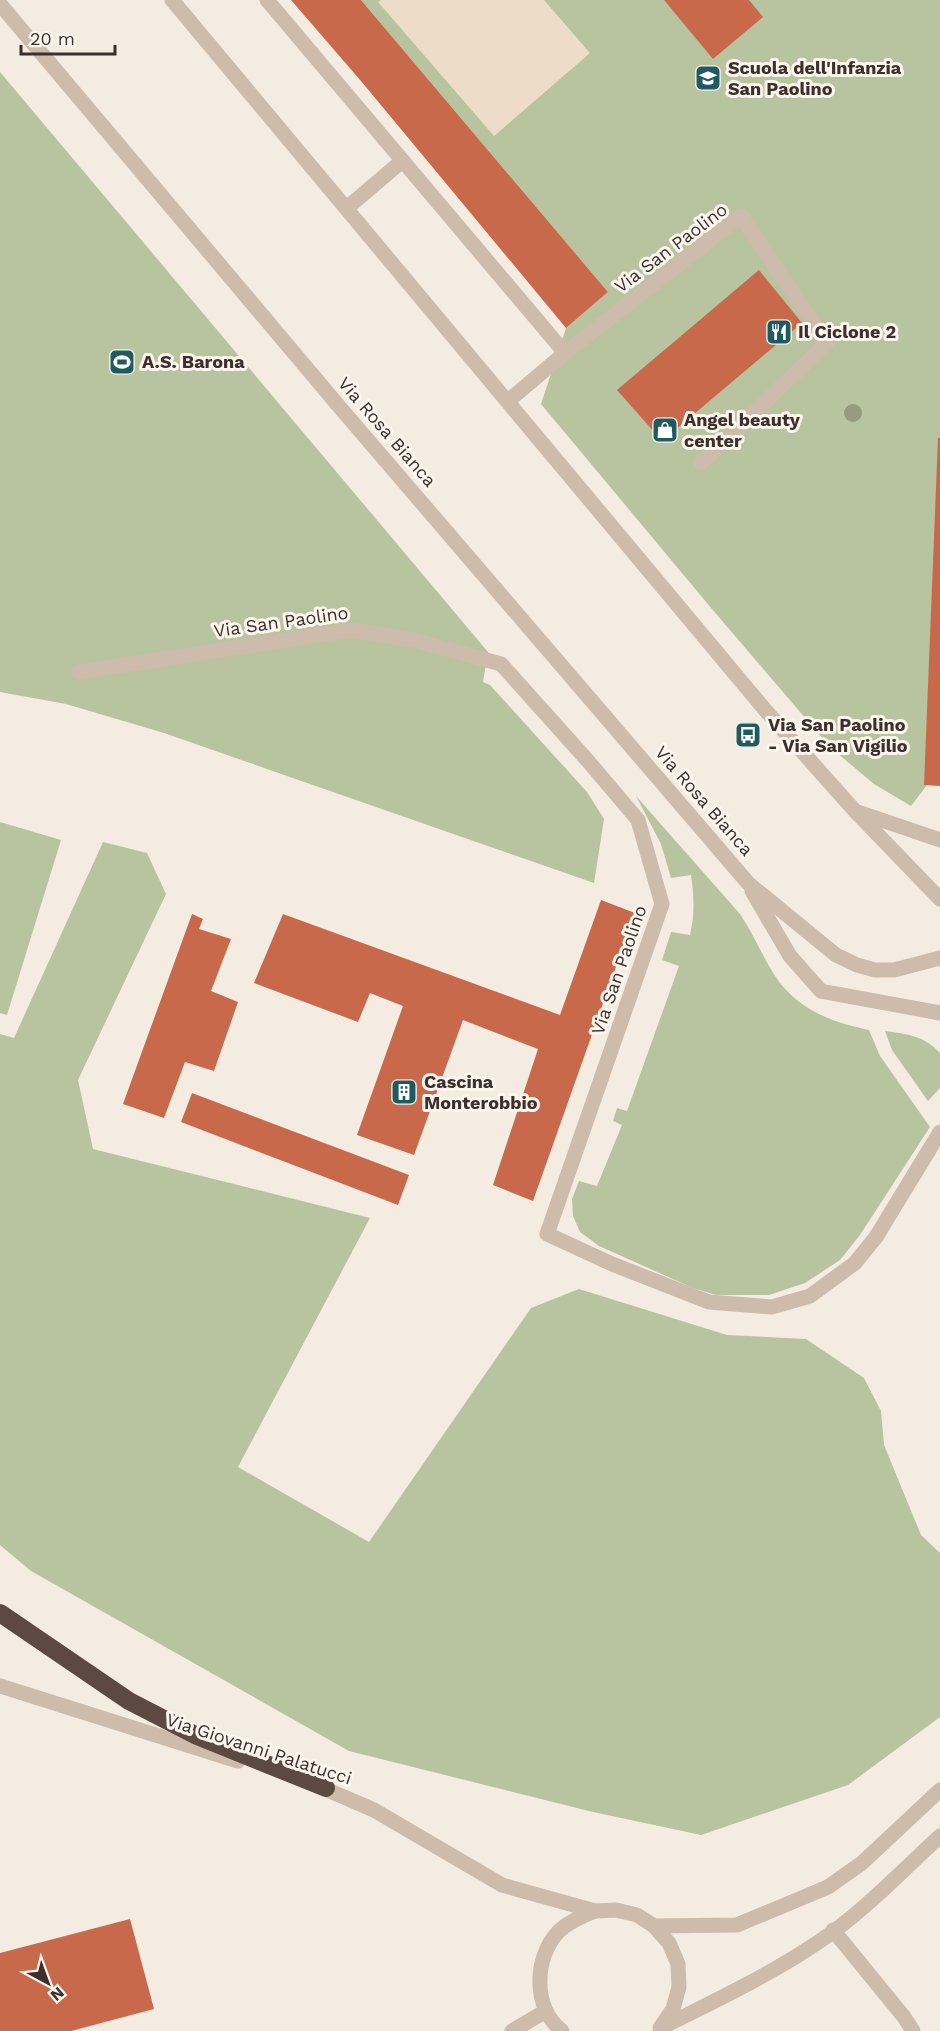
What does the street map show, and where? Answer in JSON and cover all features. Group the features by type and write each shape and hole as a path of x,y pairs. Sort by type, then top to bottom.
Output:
{"highway":[{"path":"0,1613 129,1701 197,1736 326,1788"}],"street":[{"path":"172,0 766,711 855,811 940,899"},
{"path":"267,0 565,353"},
{"name":"Via Rosa Bianca","path":"0,4 337,404 748,883 836,956 857,965 875,970 894,970 940,958"},
{"path":"346,208 402,161"},
{"name":"Via San Paolino","path":"508,401 565,353 741,216 827,343 701,463"},
{"name":"Via San Paolino","path":"79,672 351,630 425,642 501,664 638,820 662,904 547,1234 612,1264 709,1302 772,1307 810,1296 855,1263 876,1237 940,1132"},
{"path":"855,811 940,840"},
{"name":"Via Rosa Bianca","path":"748,883 790,956 821,991 940,1013"},
{"name":"Via Giovanni Palatucci","path":"0,1686 326,1788 374,1810 502,1885 595,1911"},
{"name":"Via Giovanni Palatucci","path":"654,1926 737,1925 828,1887 862,1863 940,1790"},
{"name":"Via Giovanni Palatucci","path":"658,2030 759,1978 820,1941 878,1893 940,1836"},
{"name":"Via Giovanni Palatucci","path":"558,2030 546,2010 540,1990 540,1969 547,1949 559,1932 576,1918 595,1911 616,1910 637,1915 654,1926 669,1943 678,1964 680,1987 673,2009 658,2030"},
{"path":"833,1930 913,2031"},
{"path":"512,2031 546,2010"}],"green space":[{"path":"361,0 940,0 940,458 927,785 911,806 874,784 830,747 541,404 566,328 608,292"},
{"name":"A.S. Barona","path":"0,72 488,652 483,682 490,685 587,792 604,819 594,883 164,733 66,704 0,692"},
{"path":"636,796 740,914 774,975 789,993 820,1015 869,1030 880,1056 930,1127 860,1235 840,1260 805,1283 769,1295 716,1295 693,1288 599,1246 580,1232 573,1216 572,1199 579,1181 597,1186 622,1125 613,1121 617,1108 627,1111 679,966 662,960 671,932 690,935 692,927 694,905 691,875 671,878 661,844"},
{"path":"0,822 61,840 7,1015 0,1013"},
{"path":"103,842 147,853 166,894 78,1080 93,1149 370,1218 238,1467 369,1542 531,1308 579,1289 727,1335 806,1339 864,1378 881,1411 884,1445 921,1535 940,1553 940,1717 848,1785 701,1835 593,1812 349,1751 31,1571 0,1545 0,1034 14,1038"},
{"path":"885,1031 922,1039 940,1053 940,1088 928,1101 892,1050"}],"shaded area":[{"path":"381,0 544,0 590,53 494,136 378,2"}],"building":[{"path":"291,0 361,0 608,292 566,328"},
{"path":"664,0 749,0 763,17 713,59"},
{"path":"759,270 802,323 662,441 617,390"},
{"path":"938,438 940,438 940,786 924,785"},
{"name":"Cascina Monterobbio","path":"601,900 635,913 533,1201 493,1185 538,1049 463,1020 414,1155 357,1135 403,1006 370,993 358,1022 254,983 283,914 560,1015"},
{"path":"192,914 203,919 199,929 231,939 211,991 238,1002 214,1071 185,1062 164,1118 123,1104"},
{"path":"192,1093 409,1175 398,1205 181,1122"},
{"path":"130,1919 154,2009 71,2031 0,2031 0,1953"}],"place":[{"name":"Scuola dell'Infanzia San Paolino","path":"708,78"},
{"name":"Il Ciclone 2","path":"779,332"},
{"name":"A.S. Barona","path":"122,362"},
{"name":"Angel beauty center","path":"665,430"},
{"name":"Via San Paolino - Via San Vigilio","path":"748,735"},
{"name":"Cascina Monterobbio","path":"404,1092"}]}
